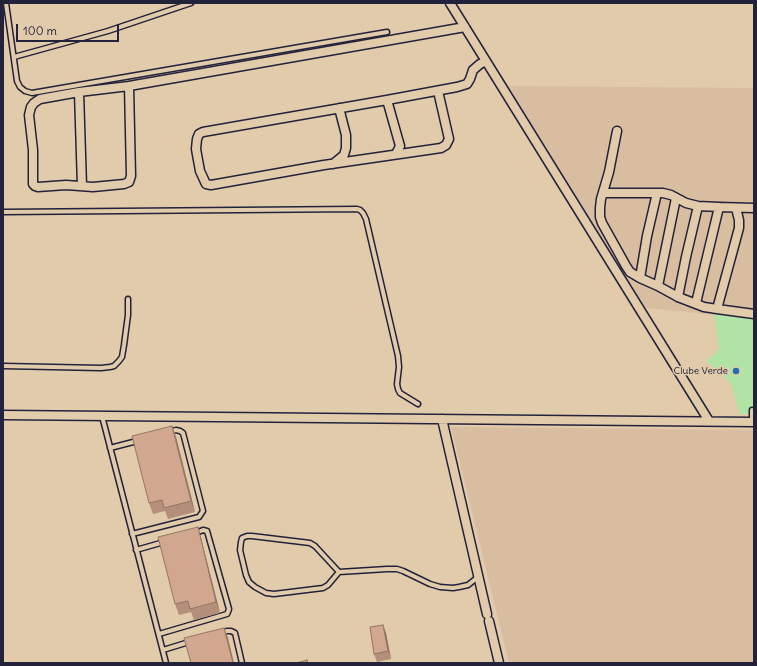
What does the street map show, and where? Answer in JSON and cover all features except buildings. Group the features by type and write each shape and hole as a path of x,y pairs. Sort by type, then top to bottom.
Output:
{"street":[{"path":"450,3 708,421"},
{"path":"129,86 131,176 129,182 112,186 35,186 33,184 33,150 28,114 34,102 40,99 79,92 129,86 465,28"},
{"path":"438,91 448,139 446,146 441,148 333,164 212,185 206,184 200,171 196,150 197,139 199,134 203,132 339,108 438,91 457,88 467,84 473,70 486,61"},
{"path":"79,92 82,186"},
{"path":"387,100 400,146 396,154"},
{"path":"333,164 344,155 346,148 346,135 339,108"},
{"path":"617,131 611,164 600,208 600,217 630,272 678,297 696,304 717,310 754,314"},
{"path":"604,192 667,194 686,203 698,206 719,208 754,208"},
{"path":"640,278 646,236 657,193"},
{"path":"658,286 676,198"},
{"path":"678,297 698,206"},
{"path":"696,304 719,208"},
{"path":"717,310 739,228 736,208"},
{"path":"3,415 753,422"},
{"path":"442,419 499,663"}],"lane":[{"path":"6,3 17,81 20,87 25,91 32,93 387,32"},
{"path":"14,57 108,31 191,3"},
{"path":"3,212 360,210 366,219 398,356 398,389 400,393 418,404"},
{"path":"3,366 101,368 114,366 122,357 126,331 128,299"},
{"path":"752,410 753,422"},
{"path":"102,416 166,663"},
{"path":"132,534 199,516 203,511 183,433 180,430 176,430 162,434"},
{"path":"110,448 140,440"},
{"path":"159,634 227,614 229,609 207,531 203,530 188,535"},
{"path":"339,572 315,546 310,543 252,536 242,538 240,550 246,574 250,582 255,587 266,593 274,594 323,588 328,585 339,572 397,569 430,584 453,588 468,585 479,576"},
{"path":"136,550 166,541"},
{"path":"213,635 227,631 235,633 242,663"},
{"path":"163,650 191,642"}],"shaded area":[{"path":"508,86 754,88 754,319 646,308"},
{"path":"451,427 754,430 754,663 509,663"}],"green space":[{"name":"Clube Verde","path":"714,314 754,318 754,414 740,414 730,382 706,361 719,349"}],"place":[{"name":"Clube Verde","path":"736,371"}]}
